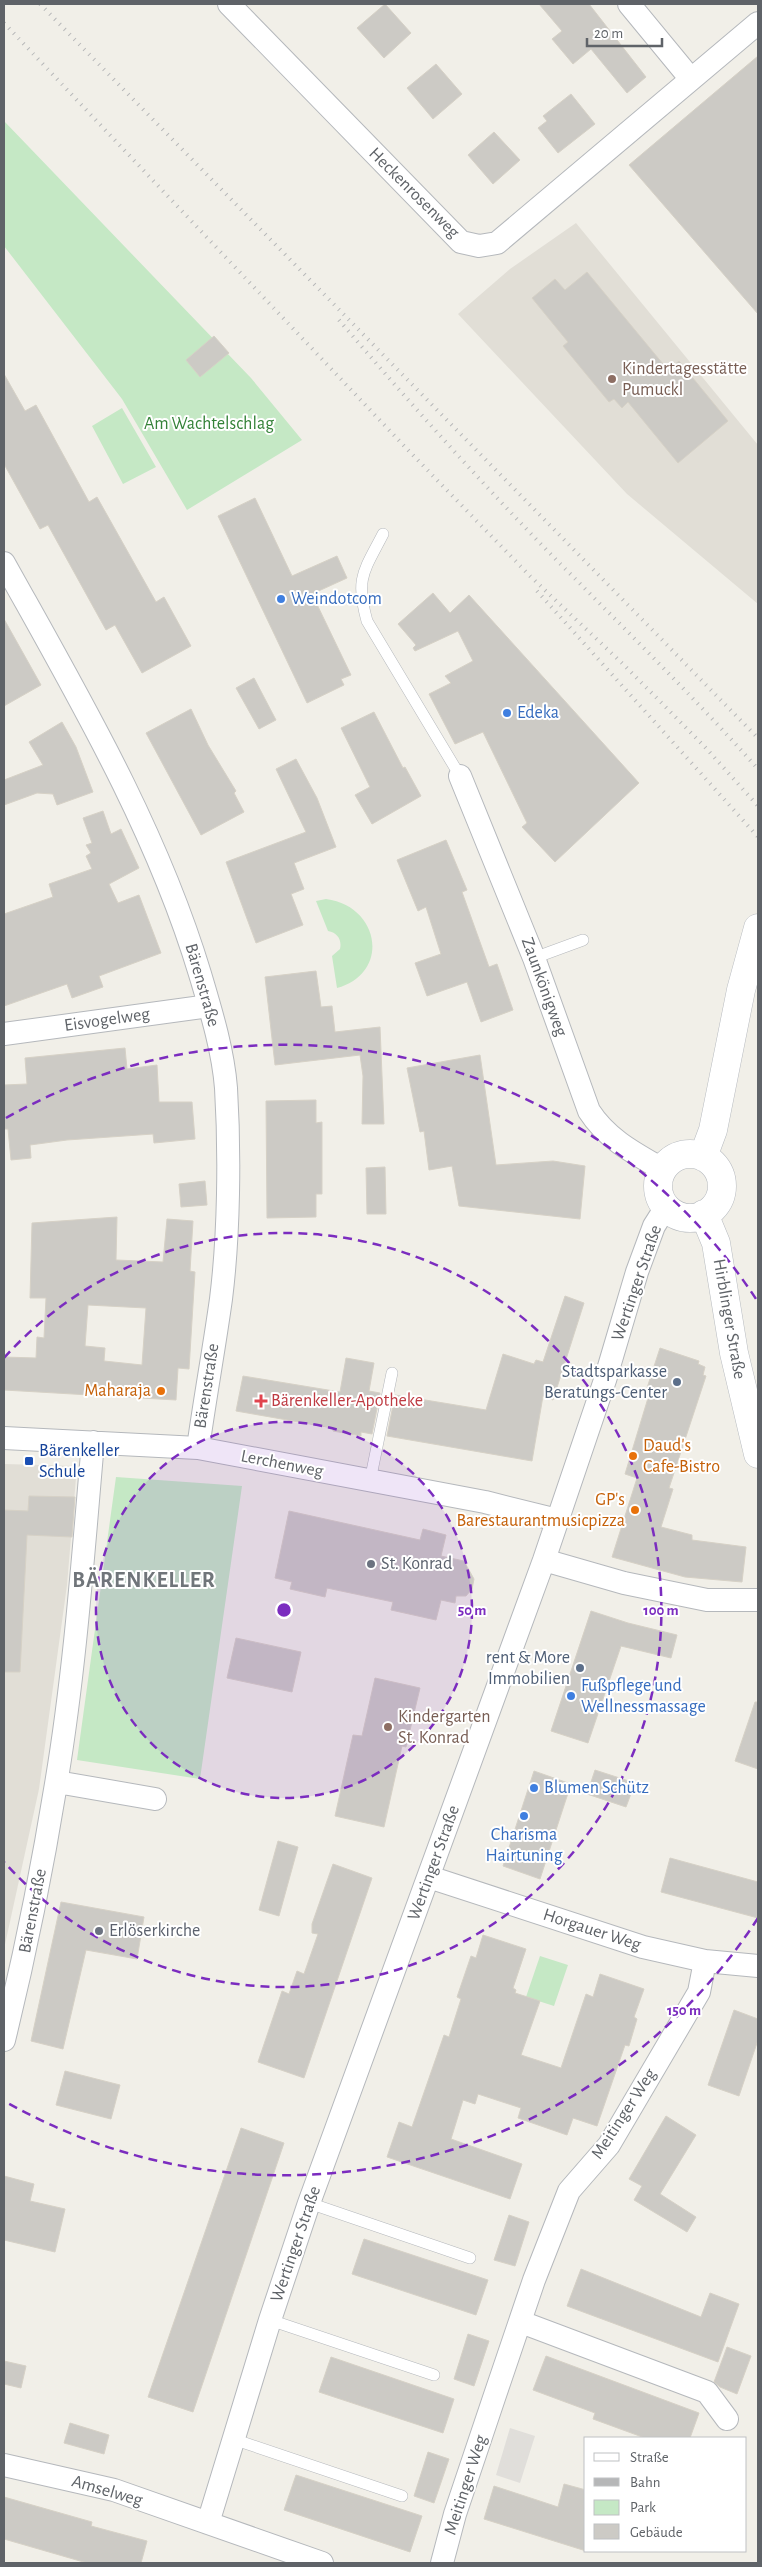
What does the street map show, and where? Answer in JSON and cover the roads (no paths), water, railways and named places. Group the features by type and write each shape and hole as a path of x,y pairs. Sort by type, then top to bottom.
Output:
{"street":[{"name":"Heckenrosenweg","path":"229,4 462,242 479,246 497,242 690,78 758,23"},
{"path":"629,4 690,78"},
{"name":"Bärenstraße","path":"4,563 94,723 152,845 189,941 209,1006 226,1088 227,1163 221,1298 198,1448"},
{"name":"Zaunkönigweg","path":"460,776 534,958 589,1111 600,1127 613,1139 662,1169"},
{"path":"702,1157 713,1130 741,990 758,928"},
{"name":"Eisvogelweg","path":"4,1034 209,1006"},
{"path":"684,1154 702,1157 716,1168 722,1188 719,1199 704,1214 683,1217 666,1207 660,1197 658,1187 662,1169 676,1157 684,1154"},
{"name":"Wertinger Straße","path":"208,2523 270,2320 309,2204 544,1560 605,1380 637,1272 654,1226 666,1207"},
{"name":"Hirblinger Straße","path":"704,1214 716,1243 734,1353 758,1454"},
{"name":"Lerchenweg","path":"4,1438 198,1448 485,1502 557,1520"},
{"name":"Bärenstraße","path":"4,2040 26,1948 57,1782 79,1606 93,1442"},
{"path":"544,1560 624,1583 707,1600 758,1600"},
{"path":"57,1782 155,1799"},
{"name":"Horgauer Weg","path":"429,1877 643,1947 705,1961 758,1966"},
{"name":"Meitinger Weg","path":"442,2563 455,2514 521,2322 569,2191 613,2138 699,1992 705,1961"},
{"path":"521,2322 708,2392 727,2419"},
{"name":"Amselweg","path":"4,2465 114,2490 208,2523"},
{"path":"208,2523 322,2563"}],"lane":[{"path":"383,534 361,578 360,597 367,621 460,776"},
{"path":"534,958 583,940"},
{"path":"370,1481 392,1372"},
{"path":"309,2204 470,2258"},
{"path":"270,2320 434,2375"},
{"path":"233,2439 402,2496"}],"railway":[{"path":"40,4 758,738"},
{"path":"4,23 407,449 530,576 624,665 705,747 758,806"},
{"path":"339,320 509,511 676,681 758,769"},
{"path":"537,591 758,837"}],"place":[{"name":"Kindertagesstätte Pumuckl","path":"612,379"},
{"name":"Weindotcom","path":"281,599"},
{"name":"Edeka","path":"507,713"},
{"name":"Stadtsparkasse Beratungs-Center","path":"677,1382"},
{"name":"Maharaja","path":"161,1391"},
{"name":"Bärenkeller-Apotheke","path":"261,1401"},
{"name":"Daud's Cafe-Bistro","path":"633,1456"},
{"name":"Bärenkeller Schule","path":"29,1461"},
{"name":"GP's Barestaurantmusicpizza","path":"635,1510"},
{"name":"St. Konrad","path":"371,1564"},
{"name":"rent & More Immobilien","path":"580,1668"},
{"name":"Fußpflege und Wellnessmassage","path":"571,1696"},
{"name":"Kindergarten St. Konrad","path":"388,1727"},
{"name":"Blumen Schütz","path":"534,1788"},
{"name":"Charisma Hairtuning","path":"524,1816"},
{"name":"Erlöserkirche","path":"99,1931"}],"district":[{"name":"BÄRENKELLER","path":"144,1580"}],"park label":[{"name":"Am Wachtelschlag","path":"209,424"}]}
